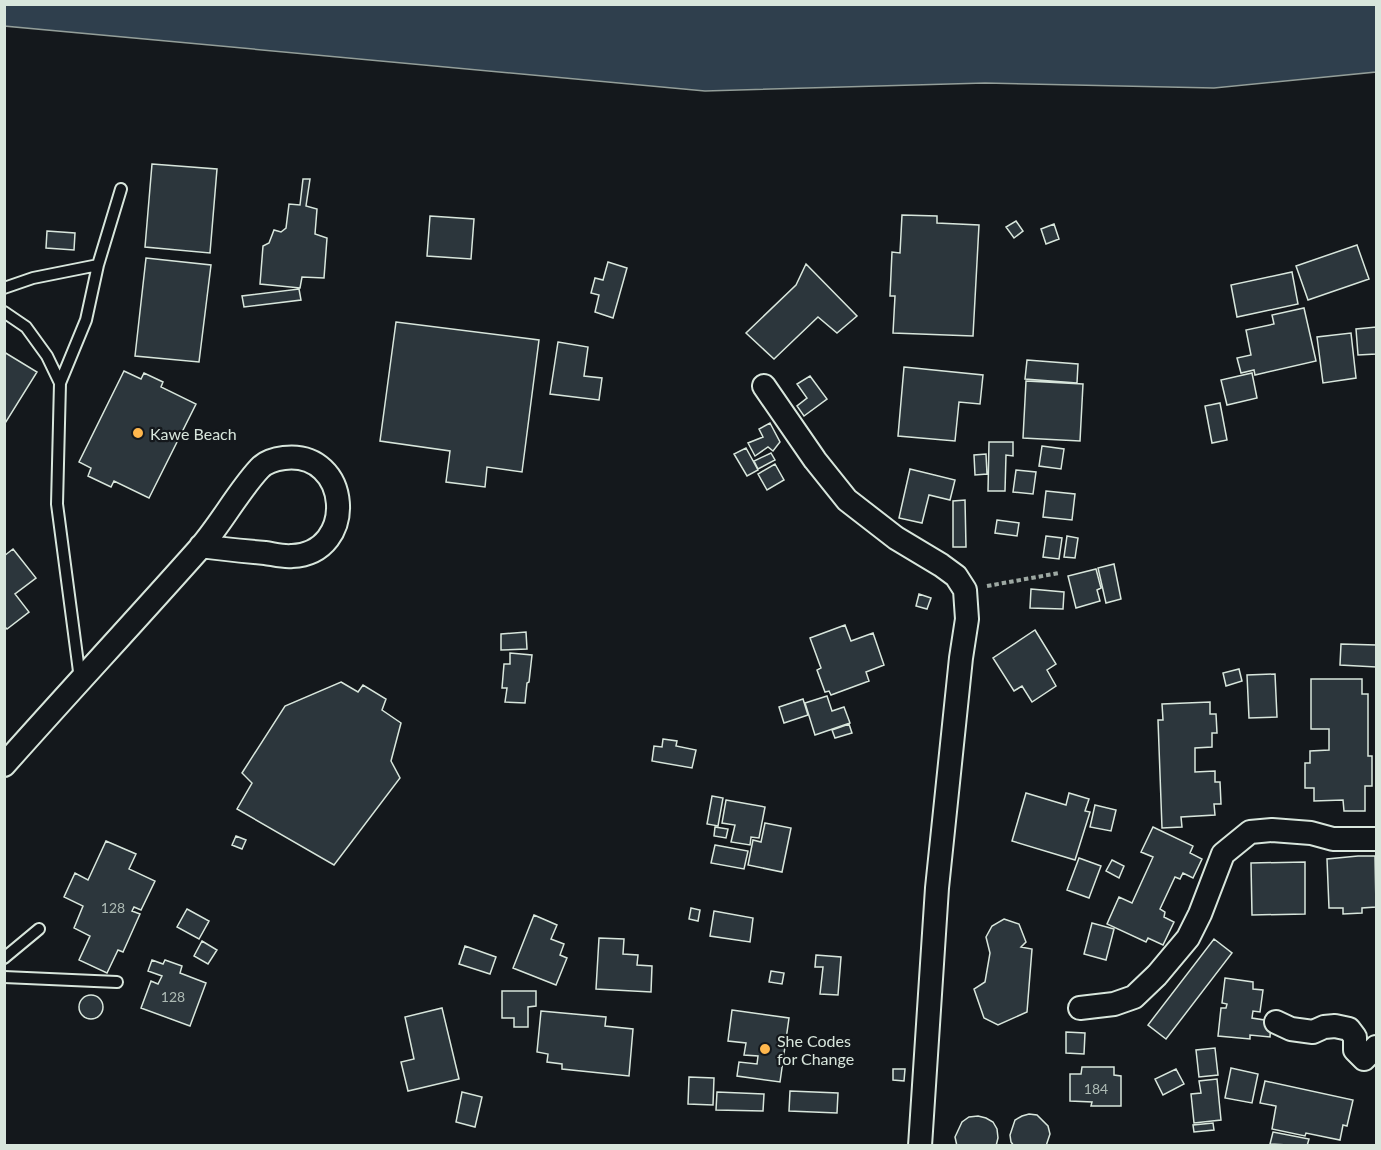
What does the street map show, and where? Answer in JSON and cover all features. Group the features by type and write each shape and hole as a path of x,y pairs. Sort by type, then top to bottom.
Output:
{"street":[{"path":"764,386 815,460 847,500 896,538 956,576 965,590 967,619 937,888 920,1146"},
{"path":"4,765 201,546 261,467 276,459 292,457 308,461 323,469 333,483 339,498 339,515 333,531 322,544 308,553 292,556 201,546"},
{"path":"1080,1008 1114,1004 1134,997 1157,975 1188,938 1200,914 1223,854 1250,832 1272,830 1311,833 1333,839 1377,838"},
{"path":"1276,1022 1291,1029 1313,1032 1324,1027 1335,1026 1349,1029 1355,1037 1355,1050 1365,1059 1377,1047"}],"lane":[{"path":"80,679 57,504 60,383 86,320 98,265 122,189"},
{"path":"4,288 33,278 98,265"},
{"path":"4,312 26,327 47,356 60,383"},
{"path":"4,958 39,929"},
{"path":"4,976 117,982"}],"path":[{"path":"965,590 1059,573"}],"water":[{"path":"5,4 1376,4 1376,72 1214,88 985,83 705,91 4,26"}],"building":[{"path":"152,164 217,169 210,253 145,247"},
{"path":"303,179 310,179 306,206 317,209 315,234 327,238 324,278 302,277 300,288 260,284 263,246 269,243 274,230 281,232 286,228 289,204 300,205"},
{"path":"902,215 937,216 937,223 979,225 973,336 893,333 895,296 890,296 892,252 900,253"},
{"path":"430,216 474,219 471,259 427,256"},
{"path":"1016,221 1023,231 1014,238 1006,227"},
{"path":"1054,224 1059,239 1046,244 1041,229"},
{"path":"47,231 75,233 74,250 46,248"},
{"path":"1357,245 1369,279 1308,300 1296,266"},
{"path":"146,258 211,265 199,362 135,356"},
{"path":"608,262 627,268 613,318 595,312 599,295 591,293 595,278 603,280"},
{"path":"806,264 857,316 837,333 818,317 774,359 746,333 796,285"},
{"path":"1292,272 1298,304 1237,317 1231,285"},
{"path":"299,289 301,300 244,307 242,296"},
{"path":"1304,308 1316,361 1255,375 1254,370 1241,373 1237,358 1251,355 1246,330 1274,324 1272,315"},
{"path":"396,322 539,340 522,472 487,467 485,487 446,482 450,451 380,441"},
{"path":"1376,327 1376,354 1358,355 1356,329"},
{"path":"1351,333 1356,378 1323,383 1317,337"},
{"path":"558,342 588,347 584,376 602,378 599,400 550,394"},
{"path":"4,352 37,372 4,425"},
{"path":"1027,360 1078,364 1077,383 1025,379"},
{"path":"904,367 983,375 980,404 959,402 955,441 898,436"},
{"name":"Kawe Beach","path":"124,371 141,379 144,373 163,382 161,387 196,404 149,498 114,481 111,487 88,476 91,468 79,462"},
{"path":"1252,373 1257,398 1227,405 1221,380"},
{"path":"810,376 827,399 804,416 797,406 807,398 797,384"},
{"path":"1026,381 1083,384 1080,441 1023,438"},
{"path":"1220,403 1227,440 1212,443 1205,406"},
{"path":"770,423 780,442 773,451 768,447 755,456 748,443 763,437 759,429"},
{"path":"989,442 1013,442 1013,456 1006,455 1005,491 988,491"},
{"path":"1042,446 1064,449 1061,469 1039,466"},
{"path":"746,448 758,470 747,476 734,454"},
{"path":"771,453 775,460 758,469 754,461"},
{"path":"986,454 987,474 975,475 974,455"},
{"path":"775,464 784,480 767,490 758,474"},
{"path":"910,469 955,480 950,500 929,495 922,523 899,518"},
{"path":"1016,470 1036,472 1033,494 1013,492"},
{"path":"1046,491 1075,494 1072,520 1043,517"},
{"path":"965,500 966,547 953,547 953,501"},
{"path":"997,520 1019,523 1017,536 995,533"},
{"path":"1046,536 1062,538 1059,559 1043,557"},
{"path":"1067,536 1078,538 1075,558 1064,557"},
{"path":"13,549 36,578 15,594 29,612 7,629 4,626 4,556"},
{"path":"1114,564 1121,599 1106,603 1098,568"},
{"path":"1096,569 1101,588 1097,590 1100,601 1076,608 1068,576"},
{"path":"1031,589 1064,592 1063,609 1030,608"},
{"path":"919,594 931,598 927,609 916,606"},
{"path":"845,625 851,641 873,633 884,665 866,672 869,681 831,695 829,691 825,692 817,670 821,668 810,638"},
{"path":"1035,630 1056,664 1047,670 1056,686 1032,702 1022,686 1014,691 993,658"},
{"path":"526,632 527,649 501,650 501,634"},
{"path":"1341,644 1376,645 1376,667 1340,665"},
{"path":"510,653 532,655 525,703 505,702 507,688 502,688 504,664 510,664"},
{"path":"1239,669 1242,681 1226,686 1223,673"},
{"path":"1275,674 1277,717 1249,718 1247,675"},
{"path":"1311,679 1362,679 1362,694 1368,694 1368,756 1372,756 1372,786 1365,786 1365,811 1344,811 1343,800 1314,801 1314,788 1305,788 1305,763 1310,763 1310,751 1329,750 1329,729 1311,729"},
{"path":"341,682 358,692 363,685 386,699 382,710 401,723 391,761 400,778 334,865 237,809 252,783 242,773 285,706"},
{"path":"827,696 832,711 844,707 850,723 815,735 805,703"},
{"path":"803,699 808,715 784,723 779,707"},
{"path":"1210,702 1210,714 1216,714 1217,733 1212,733 1212,747 1195,748 1195,772 1215,771 1215,782 1220,782 1221,804 1214,804 1215,815 1181,817 1182,827 1162,828 1158,720 1163,720 1162,704"},
{"path":"849,724 852,733 835,738 832,730"},
{"path":"663,739 677,741 676,746 696,750 692,768 652,761 654,746 662,747"},
{"path":"1026,793 1066,805 1069,793 1089,799 1085,811 1090,812 1075,860 1012,841"},
{"path":"712,796 723,798 718,826 707,824"},
{"path":"726,800 765,807 759,838 751,837 750,845 731,842 735,825 722,823"},
{"path":"1095,805 1116,810 1111,831 1090,827"},
{"path":"765,823 791,828 782,872 748,865 753,840 761,842"},
{"path":"715,827 728,829 726,838 714,836"},
{"path":"1153,827 1193,846 1190,853 1202,859 1193,878 1183,873 1180,879 1175,877 1160,909 1165,912 1164,917 1174,922 1163,945 1148,938 1146,942 1107,924 1119,897 1132,903 1153,857 1141,852"},
{"path":"236,836 246,840 242,849 232,845"},
{"path":"106,841 136,854 129,869 155,881 141,910 134,907 132,911 140,914 123,952 118,950 107,973 79,960 90,936 74,928 83,906 64,897 75,873 88,880"},
{"path":"715,845 748,851 744,869 711,863"},
{"path":"1375,856 1376,907 1362,908 1362,913 1343,914 1343,908 1329,908 1327,859"},
{"path":"1079,858 1101,866 1089,898 1067,890"},
{"path":"1112,860 1124,866 1119,878 1106,871"},
{"path":"1305,862 1305,914 1252,915 1251,863"},
{"path":"691,908 700,910 698,921 689,919"},
{"path":"187,909 209,921 199,939 177,927"},
{"path":"714,911 753,918 750,942 710,936"},
{"path":"534,915 557,925 551,939 564,944 560,955 567,958 556,985 513,968"},
{"path":"1004,919 1019,924 1026,942 1021,947 1032,949 1027,1012 998,1025 984,1018 974,989 985,982 990,953 986,937 992,926"},
{"path":"1092,923 1114,929 1106,960 1084,954"},
{"path":"599,938 624,939 623,954 638,955 637,965 652,966 651,992 596,989"},
{"path":"1214,939 1232,953 1166,1039 1148,1025"},
{"path":"202,941 217,950 208,964 194,956"},
{"path":"465,946 496,957 490,974 459,964"},
{"path":"816,955 841,957 838,995 820,994 823,967 815,967"},
{"path":"152,960 163,964 165,960 182,966 180,973 206,983 190,1026 141,1008 151,981 158,984 162,976 148,971"},
{"path":"771,971 784,973 782,984 769,982"},
{"path":"1225,978 1253,982 1253,989 1263,990 1260,1012 1253,1011 1252,1018 1271,1021 1270,1037 1250,1035 1250,1039 1218,1036 1221,1008 1226,1008 1227,1004 1222,1003"},
{"path":"502,991 536,991 536,1006 528,1007 528,1027 514,1027 514,1018 502,1018"},
{"path":"91,995 96,996 102,1002 102,1012 96,1018 91,1019 86,1018 80,1012 79,1007 80,1002 86,996"},
{"path":"442,1008 459,1079 408,1091 401,1062 414,1059 405,1017"},
{"name":"She Codes for Change","path":"732,1010 789,1018 780,1082 737,1076 739,1062 757,1064 758,1056 744,1055 746,1043 728,1041"},
{"path":"541,1011 606,1017 605,1026 633,1029 629,1076 562,1069 562,1064 547,1062 548,1054 537,1052"},
{"path":"1066,1032 1085,1033 1084,1054 1066,1053"},
{"path":"1215,1048 1218,1075 1199,1077 1196,1050"},
{"path":"1082,1067 1114,1067 1114,1075 1121,1076 1121,1106 1091,1106 1092,1102 1070,1101 1070,1074 1081,1074"},
{"path":"1231,1068 1258,1074 1252,1103 1225,1098"},
{"path":"893,1069 905,1069 904,1081 893,1080"},
{"path":"1176,1069 1184,1084 1163,1095 1155,1079"},
{"path":"689,1077 714,1078 713,1105 688,1104"},
{"path":"1217,1079 1221,1120 1194,1123 1191,1094 1201,1093 1199,1081"},
{"path":"1265,1081 1353,1100 1347,1126 1343,1125 1340,1140 1272,1129 1276,1106 1260,1103"},
{"path":"790,1091 838,1093 837,1113 789,1111"},
{"path":"462,1092 482,1097 475,1127 456,1122"},
{"path":"717,1092 764,1094 763,1111 716,1110"},
{"path":"1029,1114 1037,1115 1048,1126 1050,1134 1046,1146 1014,1146 1011,1142 1010,1135 1015,1120"},
{"path":"978,1116 993,1122 997,1129 996,1146 957,1146 955,1137 962,1122 969,1117"},
{"path":"1213,1123 1214,1130 1194,1132 1193,1125"},
{"path":"1273,1132 1309,1139 1307,1146 1270,1144"}],"place":[{"name":"Kawe Beach","path":"138,433"},
{"name":"She Codes for Change","path":"765,1049"}]}
